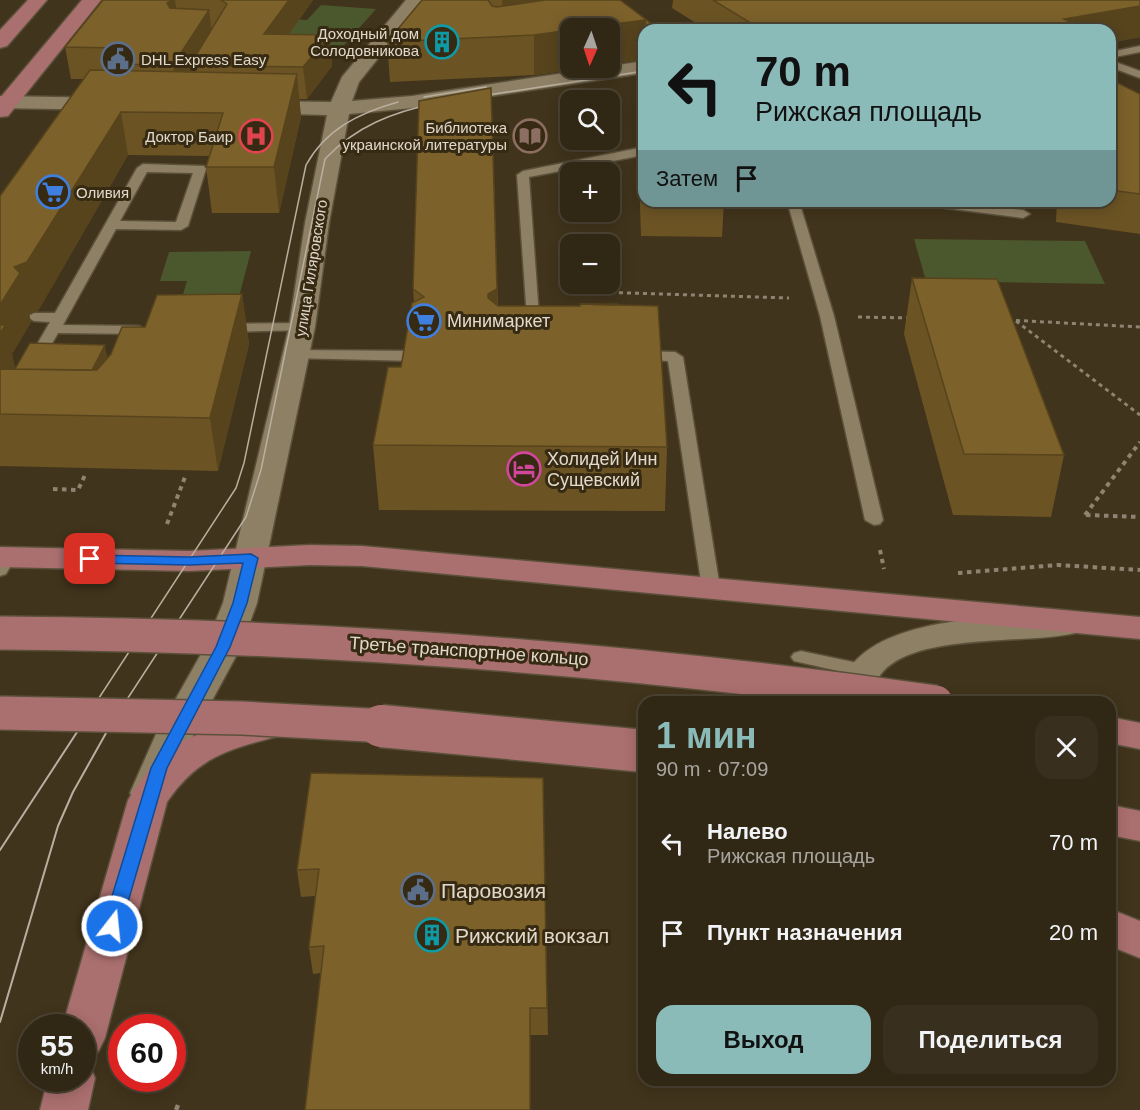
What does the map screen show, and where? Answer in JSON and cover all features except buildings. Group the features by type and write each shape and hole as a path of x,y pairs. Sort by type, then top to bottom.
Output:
{"main road":[{"path":"0,42 38,0"},
{"path":"2,105 88,8"},
{"path":"2,561 189,561 310,555 362,556 1140,628"},
{"name":"Третье транспортное кольцо","path":"0,633 246,637 496,651 612,662 887,696"},
{"path":"0,713 184,717 361,725 488,734 638,749"},
{"path":"89,1014 148,800 171,768 199,747 242,731 282,723 328,719 638,749"},
{"path":"1116,731 1140,736"},
{"path":"1116,821 1140,826"},
{"path":"1116,929 1140,941"},
{"path":"64,1110 68,1092"}],"street":[{"name":"улица Гиляровского","path":"148,800 175,734 223,647 240,603 302,327 317,223 339,109 349,81 416,0"},
{"path":"237,107 339,109 412,102 638,68"},
{"path":"2,105 126,105"},
{"path":"861,686 880,656 899,646 932,637 996,628 1092,623"}],"lane":[{"path":"1116,54 1140,49"},
{"path":"1116,65 1140,75"},
{"path":"534,347 523,175 638,152"},
{"path":"27,377 143,168 200,169 181,226 112,225"},
{"path":"796,207 828,316 874,520"},
{"path":"968,207 1023,214"},
{"path":"34,317 57,323 141,333"},
{"path":"207,329 302,327"},
{"path":"296,355 417,356"},
{"path":"619,356 675,357 707,549 711,588"},
{"path":"801,657 861,686"}],"path":[{"path":"531,290 823,299"},
{"path":"828,316 920,318"},
{"path":"1001,319 1140,327"},
{"path":"1014,320 1140,415"},
{"path":"1140,443 1085,515 1140,518"},
{"path":"53,489 78,490 85,475"},
{"path":"167,524 185,477"},
{"path":"947,574 1058,566 1140,570"}],"green space":[{"path":"321,5 376,9 337,53 253,46 281,18 307,20"},
{"path":"914,239 1085,241 1105,284 926,281"},
{"path":"251,251 234,316 176,318 187,281 160,281 169,252"}],"tram line":[{"path":"475,97 638,72"},
{"path":"424,97 486,87"},
{"path":"80,727 236,488 244,463 306,165 323,142 345,124 370,111 398,102"},
{"path":"109,727 246,517 261,470 325,159 362,129 390,116 437,103"},
{"path":"0,850 81,726"},
{"path":"0,1022 58,826 73,792 110,726"}],"place":[{"name":"Доходный дом Солодовникова","path":"442,42"},
{"name":"DHL Express Easy","path":"118,59"},
{"name":"Доктор Баир","path":"256,136"},
{"name":"Библиотека украинской литературы","path":"530,136"},
{"name":"Оливия","path":"53,192"},
{"name":"Минимаркет","path":"424,321"},
{"name":"Холидей Инн Сущевский","path":"524,469"},
{"name":"Паровозия","path":"418,890"},
{"name":"Рижский вокзал","path":"432,935"}],"route":[{"path":"90,559 189,561 251,558 240,603 223,647 190,705 159,768 112,926"}]}
